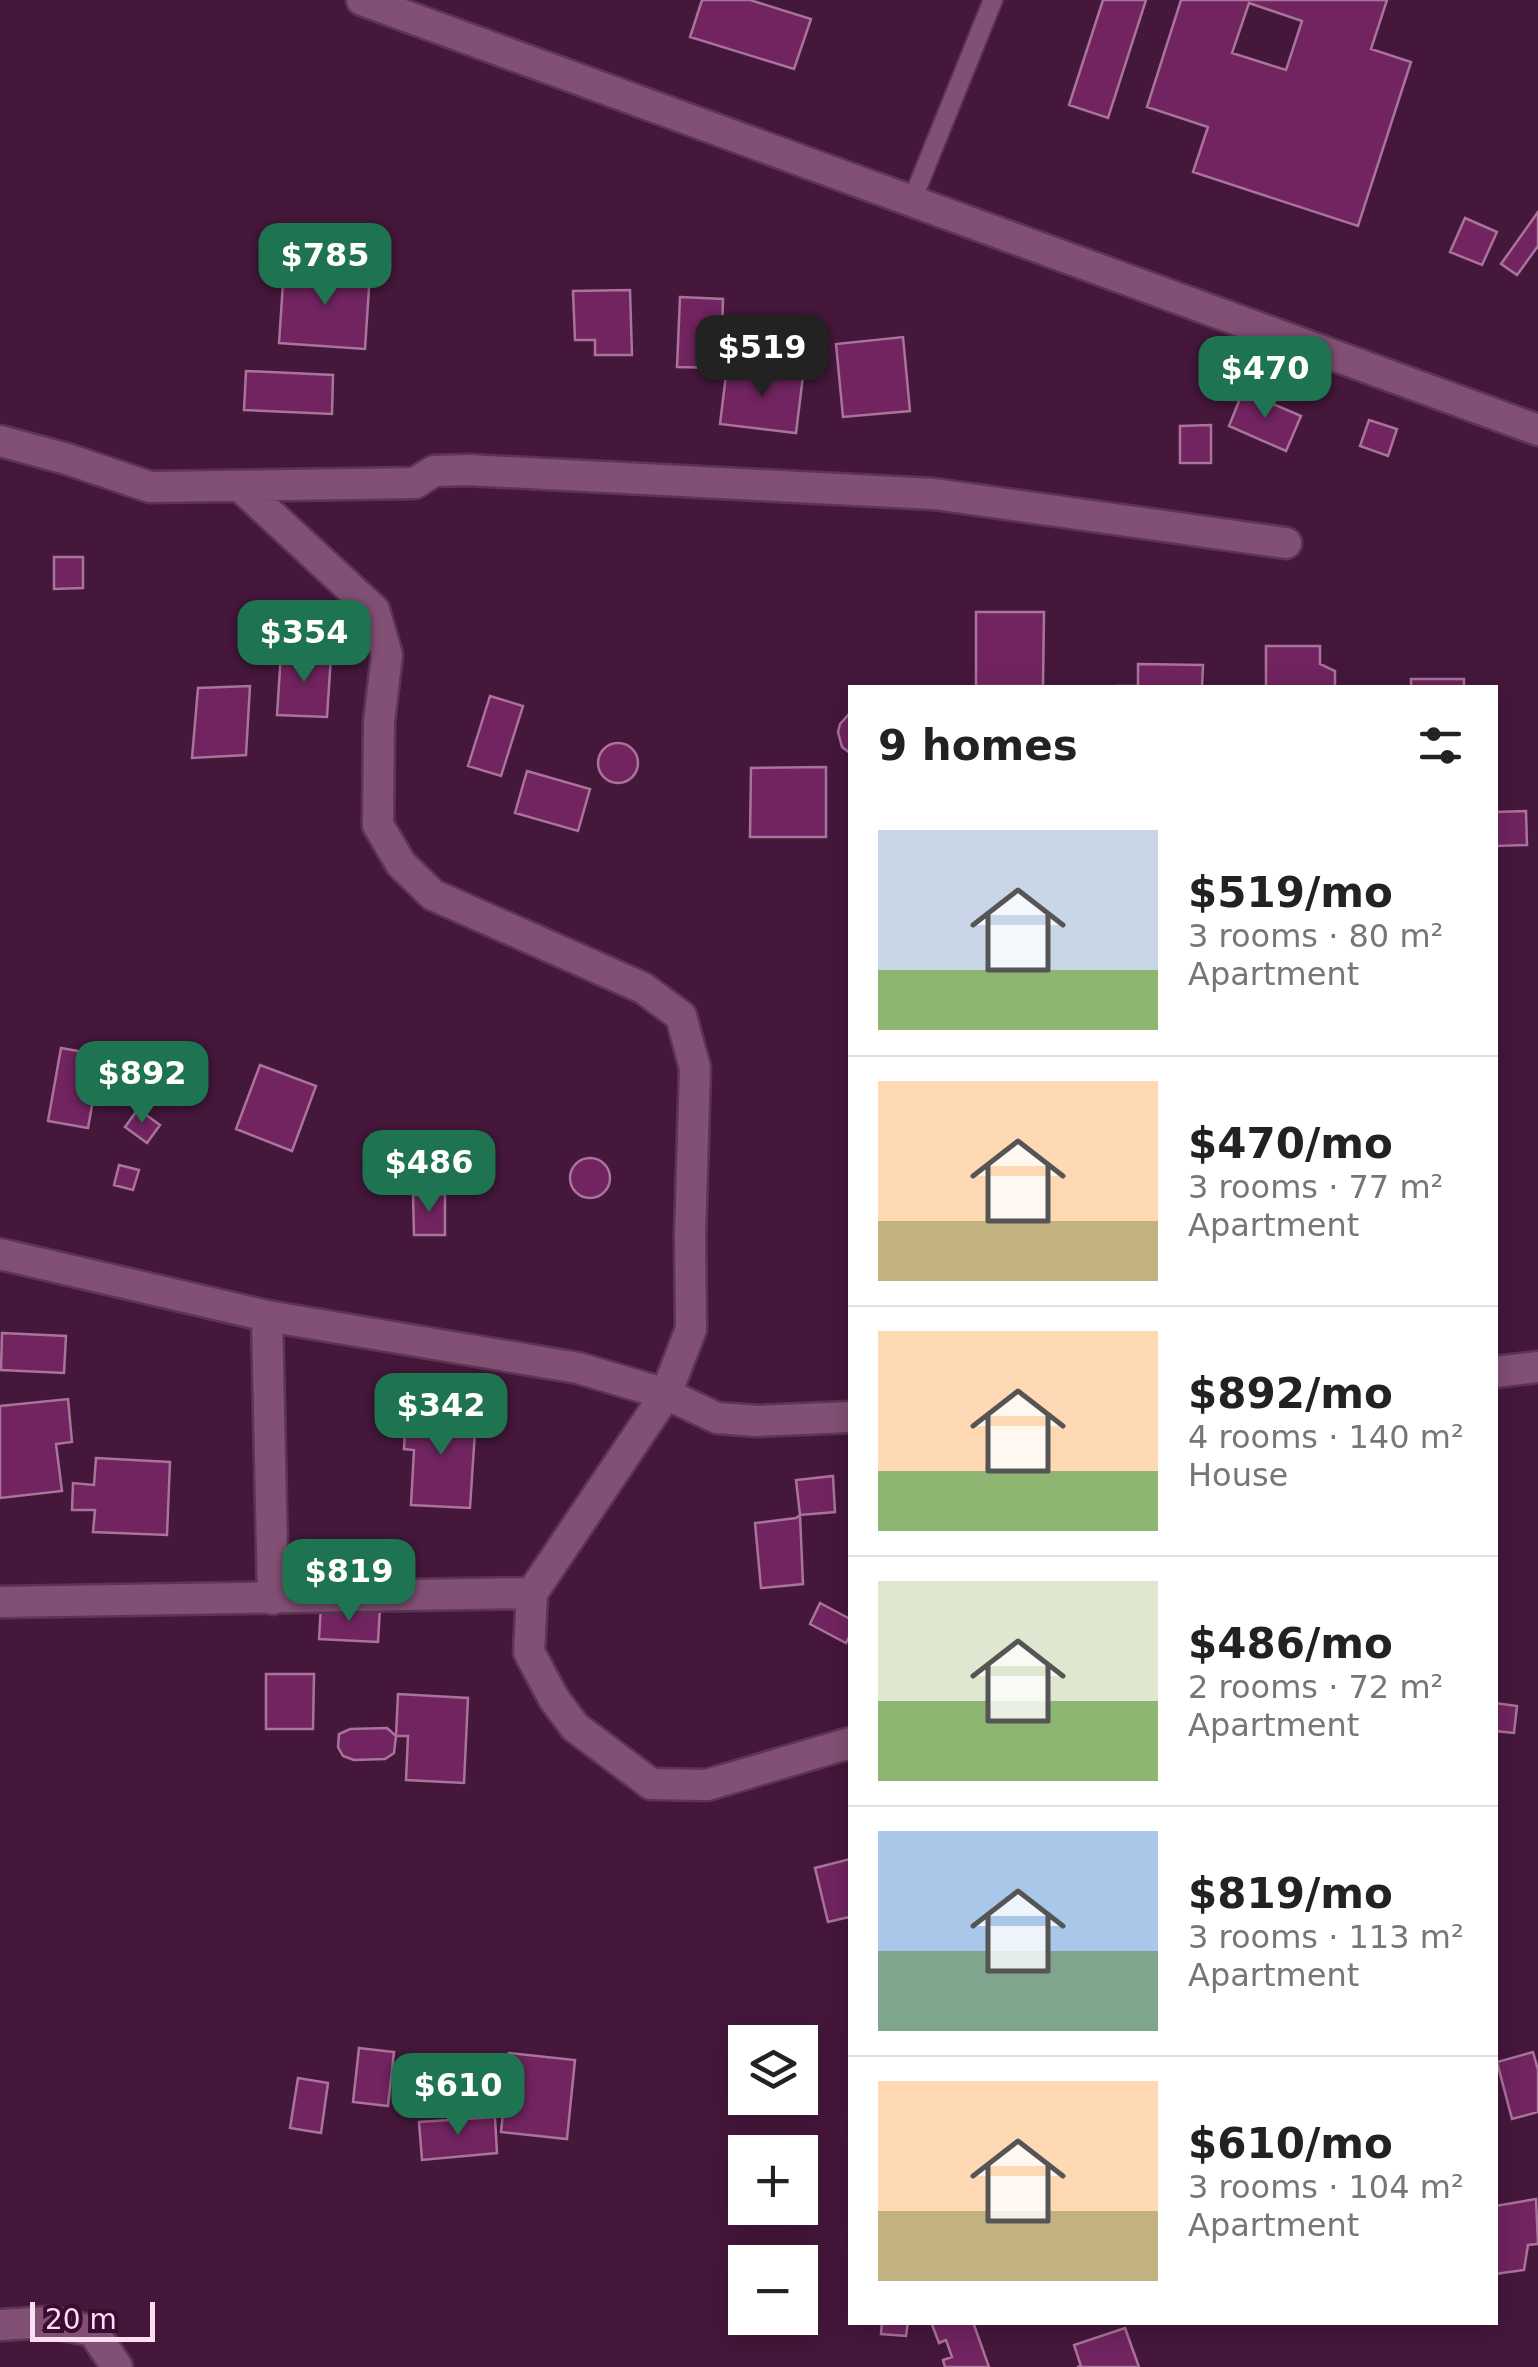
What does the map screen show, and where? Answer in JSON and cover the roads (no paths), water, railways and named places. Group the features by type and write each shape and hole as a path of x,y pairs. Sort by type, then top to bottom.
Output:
{"street":[{"path":"362,0 1538,430"},
{"path":"0,441 150,487 415,483 434,472 468,470 934,494 1286,543"},
{"path":"241,487 374,610 386,655 379,722 378,826 401,864 432,895 642,988 682,1016 695,1068 691,1329 666,1394 532,1593 528,1652 576,1727 651,1784 707,1784 848,1743"},
{"path":"0,1254 267,1316 578,1368 666,1394 717,1418 757,1421 848,1417"},
{"path":"267,1316 273,1598"},
{"path":"1498,1372 1538,1367"},
{"path":"0,1602 532,1593"},
{"path":"0,2325 50,2322 94,2332 117,2367"}],"lane":[{"path":"912,203 993,0"}]}
